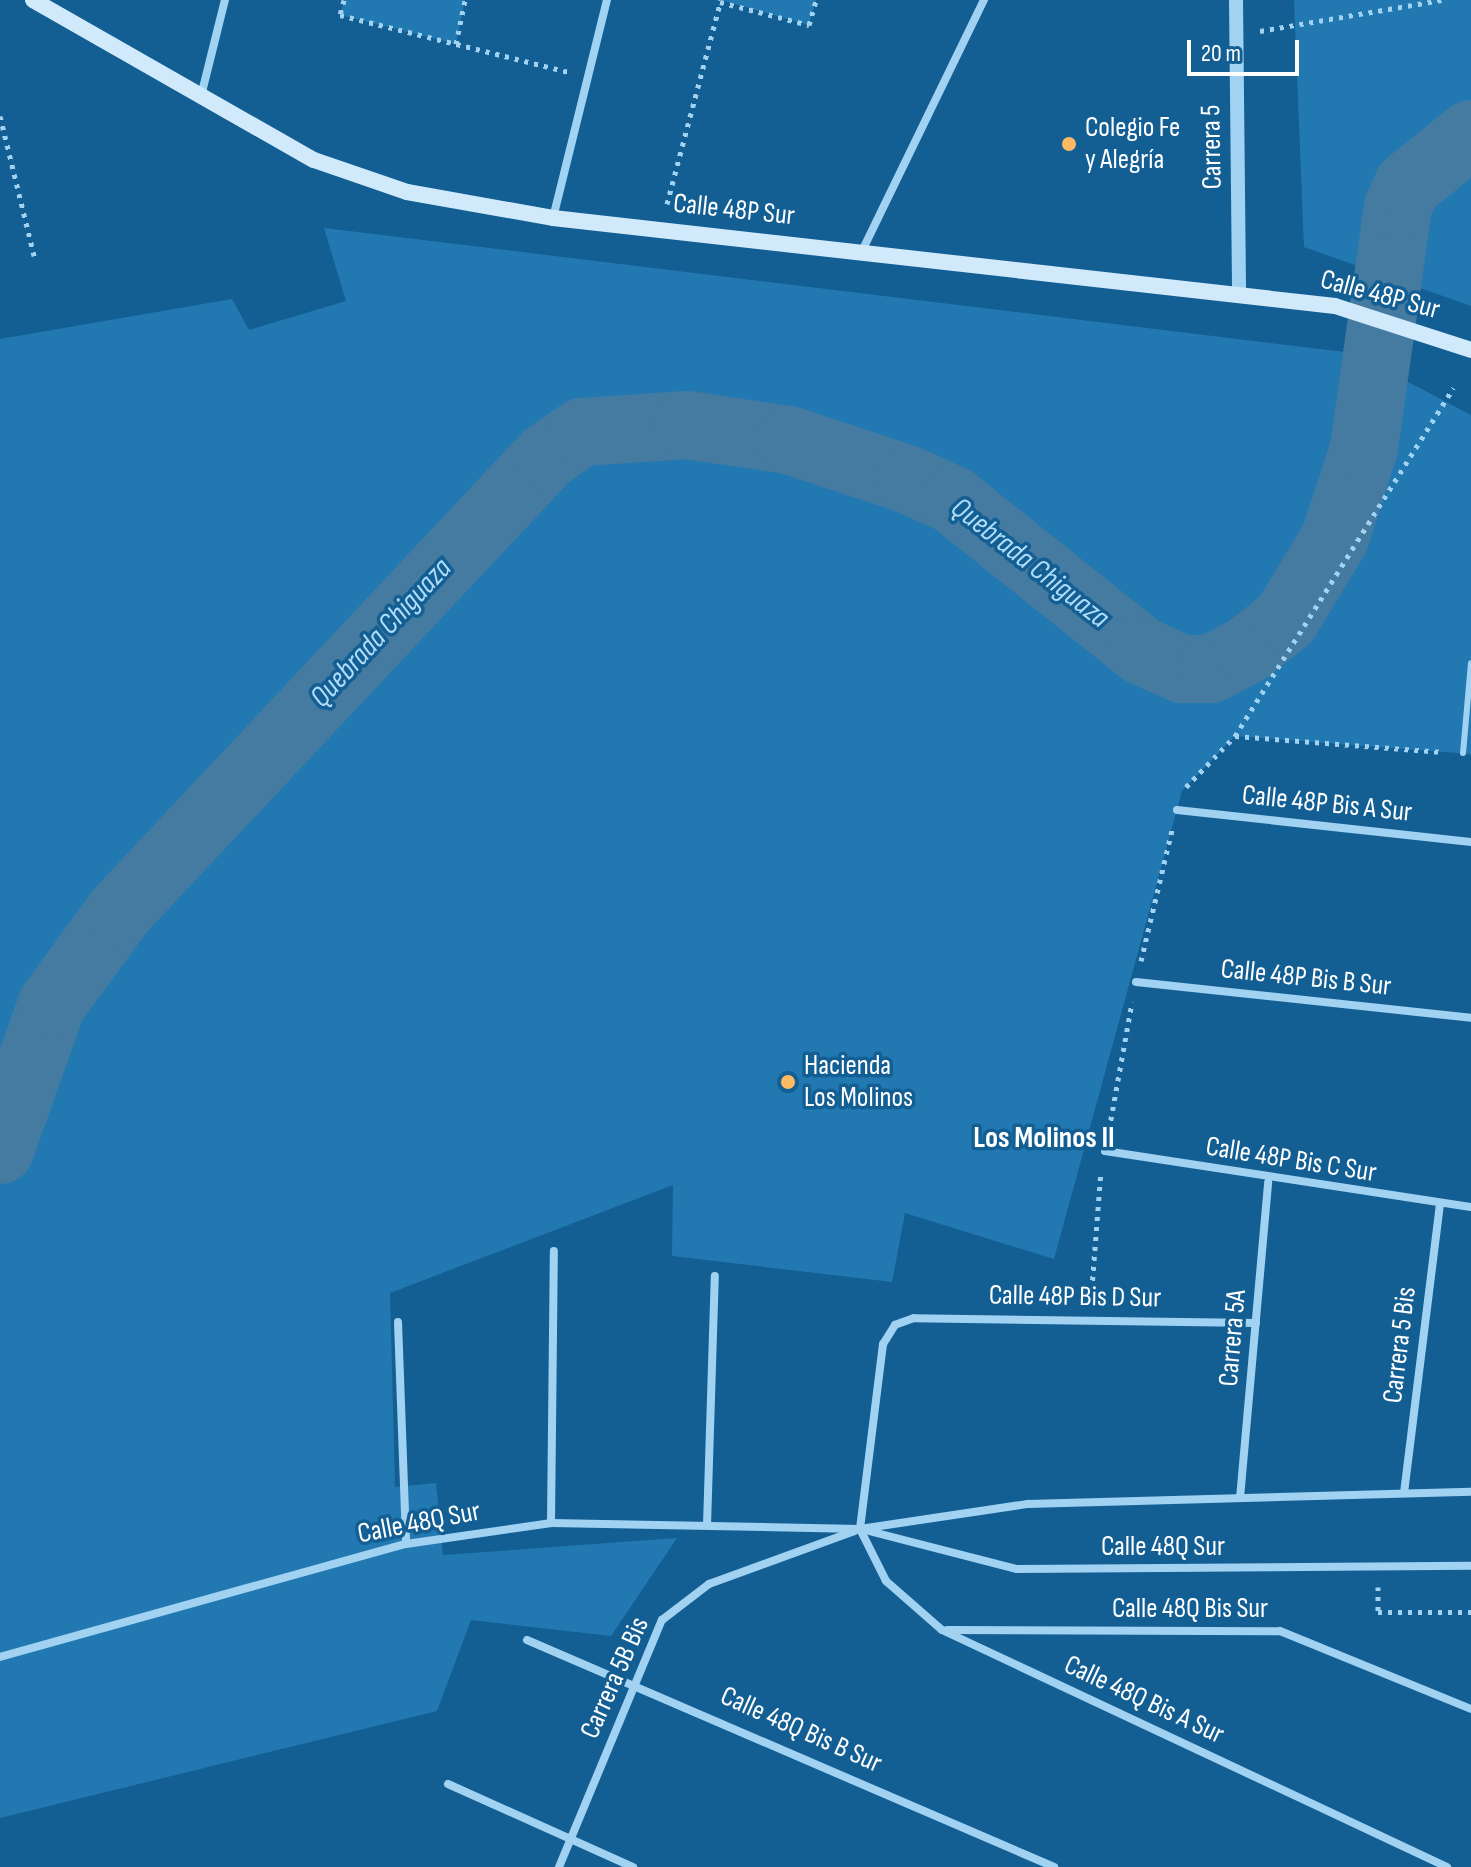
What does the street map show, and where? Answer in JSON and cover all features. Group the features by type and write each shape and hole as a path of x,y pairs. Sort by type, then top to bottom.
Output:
{"main road":[{"name":"Calle 48P Sur","path":"33,0 201,97 357,178 553,218 863,249 1335,306 1432,333 1471,350"}],"street":[{"path":"201,97 225,0"},
{"path":"553,218 607,0"},
{"path":"863,249 984,0"},
{"name":"Carrera 5","path":"1236,0 1239,293"},
{"name":"Calle 48P Bis A Sur","path":"1177,810 1471,842"},
{"name":"Calle 48P Bis B Sur","path":"1136,982 1471,1018"},
{"name":"Calle 48P Bis C Sur","path":"1105,1151 1268,1182 1471,1207"},
{"name":"Carrera 5A","path":"1240,1498 1268,1182"},
{"name":"Carrera 5 Bis","path":"1404,1493 1440,1203"},
{"path":"551,1523 554,1251"},
{"path":"707,1525 715,1276"},
{"name":"Calle 48P Bis D Sur","path":"860,1529 883,1344 895,1325 914,1318 1091,1317 1256,1323"},
{"path":"398,1322 406,1544"},
{"name":"Calle 48Q Sur","path":"0,1657 406,1544 551,1523 860,1529 1028,1504 1471,1492"},
{"name":"Calle 48Q Sur","path":"860,1529 1017,1569 1471,1566"},
{"name":"Calle 48Q Bis A Sur","path":"860,1529 886,1581 942,1630 1447,1867"},
{"name":"Carrera 5B Bis","path":"559,1867 662,1620 680,1600 860,1529"},
{"name":"Calle 48Q Bis Sur","path":"942,1630 1280,1631 1471,1709"},
{"name":"Calle 48Q Bis B Sur","path":"527,1640 635,1681 1054,1867"},
{"path":"448,1784 633,1867"}],"lane":[{"path":"1463,753 1471,663"}],"path":[{"path":"344,0 340,15 588,77"},
{"path":"456,44 465,0"},
{"path":"667,206 721,1 809,25 816,0"},
{"path":"1236,35 1441,0"},
{"path":"0,116 34,256"},
{"path":"1091,1317 1105,1151 1136,982 1182,791 1235,736 1453,388"},
{"path":"1235,736 1463,753"},
{"path":"1378,1566 1378,1612 1471,1612"}],"shaded area":[{"path":"344,0 465,0 456,44 340,15"},
{"path":"721,0 816,0 809,25"},
{"path":"1294,0 1471,0 1471,306 1304,247"},
{"path":"324,228 1353,353 1471,415 1471,754 1235,736 1182,791 1054,1259 905,1213 892,1282 672,1256 673,1185 390,1293 395,1487 436,1483 443,1555 677,1538 611,1636 471,1620 437,1711 0,1818 0,339 232,299 249,330 346,301"}],"waterway":[{"name":"Quebrada Chiguaza","path":"0,1150 52,1004 120,911 547,456 582,432 687,425 789,440 907,479 953,500 1142,651 1182,669 1211,669 1247,650 1286,619 1335,538 1364,448 1398,207 1408,185 1471,134"}],"place":[{"name":"Colegio Fe y Alegría","path":"1069,144"},
{"name":"Hacienda Los Molinos","path":"788,1082"}],"district":[{"name":"Los Molinos II","path":"1044,1138"}]}
